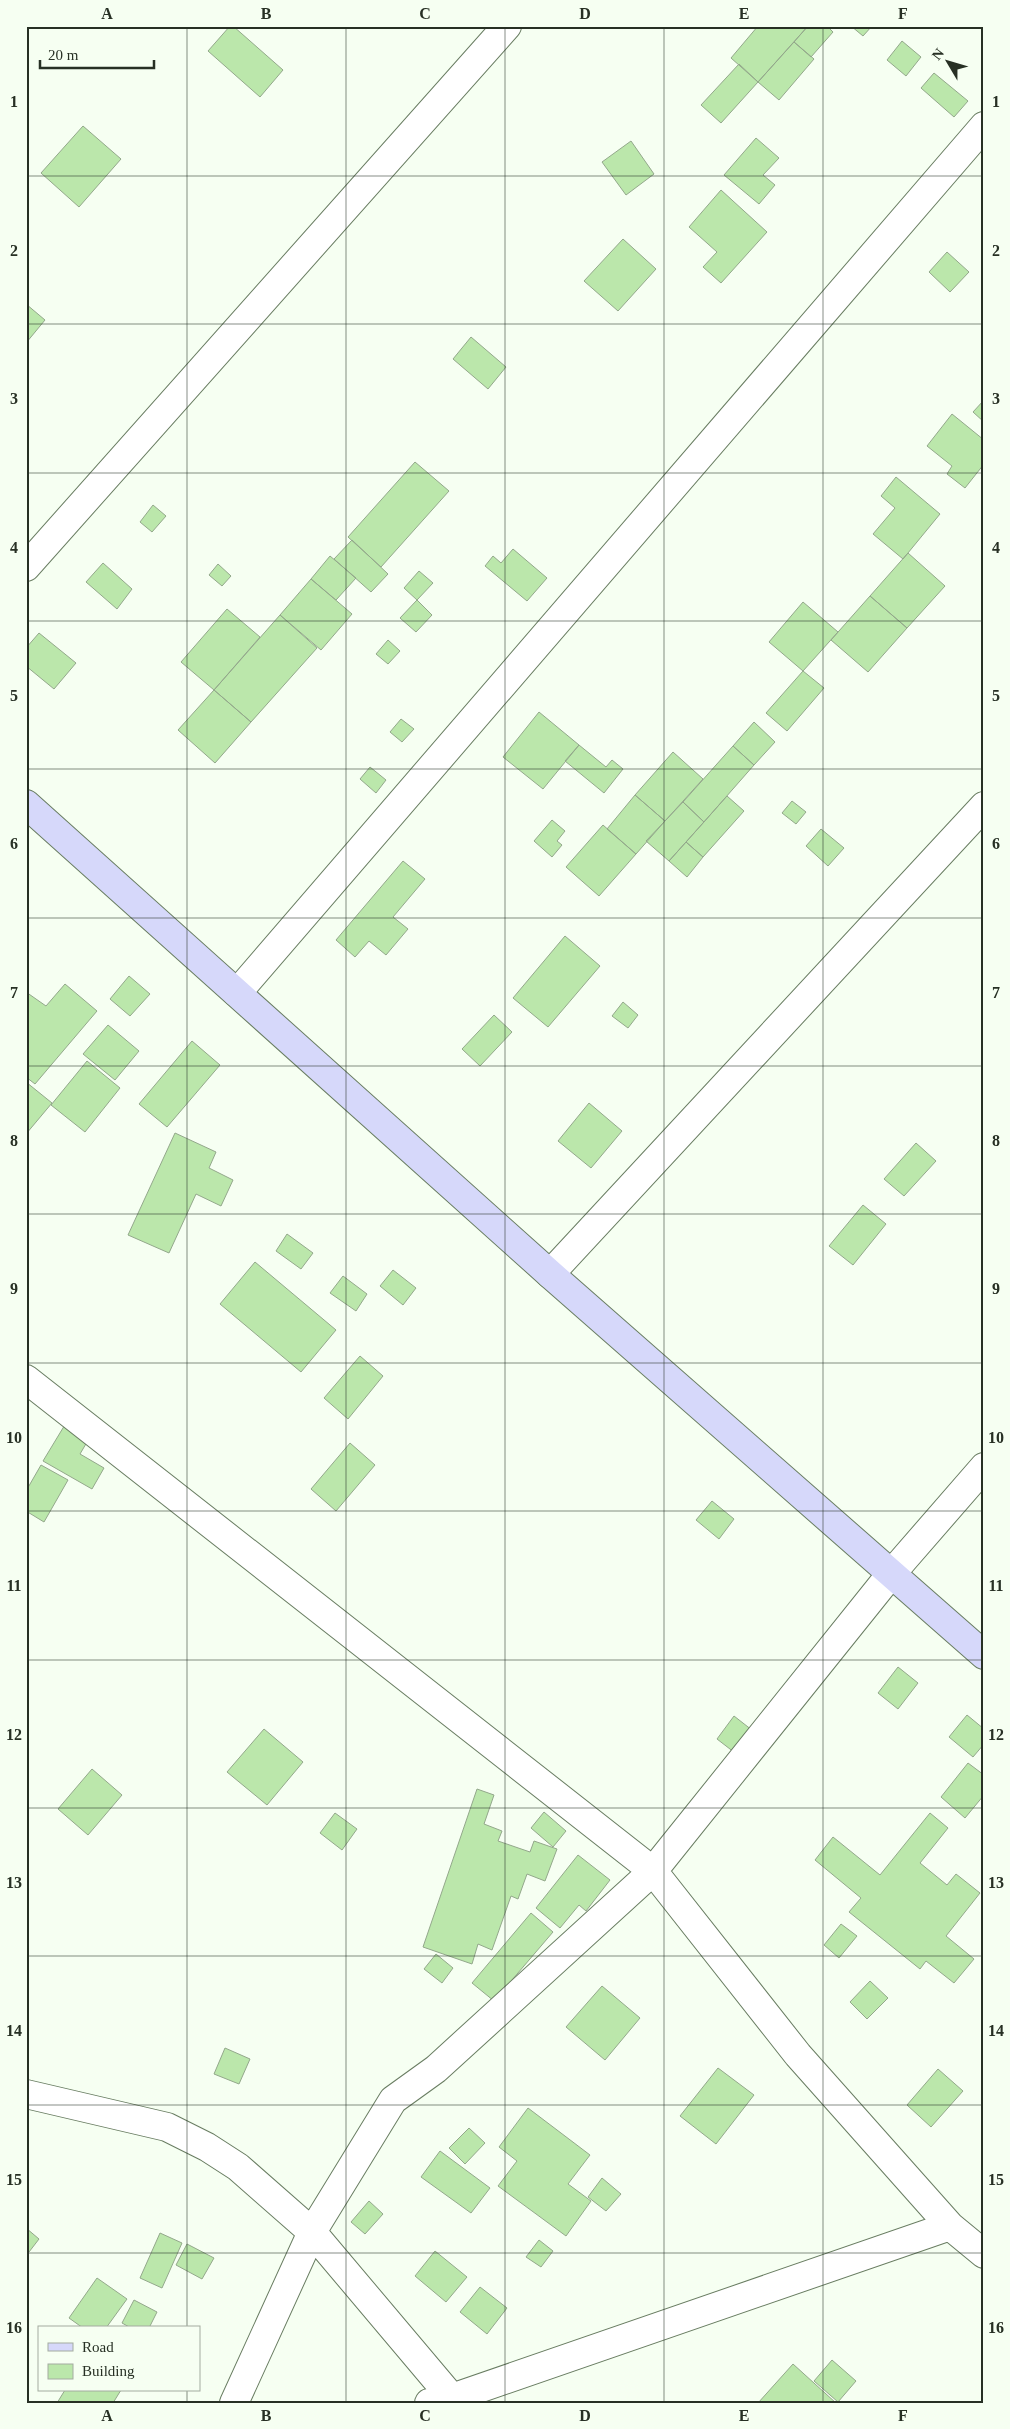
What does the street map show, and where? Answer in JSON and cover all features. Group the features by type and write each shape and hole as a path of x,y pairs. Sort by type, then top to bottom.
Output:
{"street":[{"path":"26,567 506,26"},
{"path":"237,993 984,126"},
{"path":"26,804 550,1274 984,1655"},
{"path":"550,1274 984,806"},
{"path":"26,1379 653,1871 798,2055 950,2226 984,2254"},
{"path":"234,2403 312,2232 393,2100 436,2069 653,1871 891,1574 984,1466"},
{"path":"28,2098 167,2127 207,2147 238,2167 312,2232 446,2401 950,2226"}],"building":[{"path":"230,26 233,26 283,70 260,97 208,51"},
{"path":"758,26 808,26 758,82 731,58"},
{"path":"808,26 827,26 833,32 811,57 794,42"},
{"path":"851,26 872,26 863,36"},
{"path":"902,41 921,57 906,76 887,60"},
{"path":"794,42 814,59 779,100 758,82"},
{"path":"739,64 758,82 721,123 701,105"},
{"path":"934,73 968,101 954,117 921,88"},
{"path":"83,126 121,159 79,207 41,173"},
{"path":"756,138 779,158 763,175 775,185 759,204 724,175"},
{"path":"631,141 654,174 626,195 602,162"},
{"path":"721,190 767,232 721,283 703,267 717,252 689,227"},
{"path":"623,239 656,269 618,311 584,281"},
{"path":"947,252 969,272 950,292 929,272"},
{"path":"26,304 45,320 26,343"},
{"path":"471,337 506,367 488,389 453,359"},
{"path":"984,400 984,422 973,412"},
{"path":"952,414 984,440 984,464 965,488 947,474 952,466 927,446"},
{"path":"415,462 449,491 381,567 348,537"},
{"path":"896,477 940,514 903,559 873,534 895,508 881,496"},
{"path":"153,505 166,516 152,532 140,522"},
{"path":"352,540 388,574 371,592 334,559"},
{"path":"513,549 547,578 527,601 485,566 493,556 501,563"},
{"path":"908,553 945,586 907,628 870,596"},
{"path":"330,556 356,578 336,600 311,579"},
{"path":"103,563 132,589 117,609 86,582"},
{"path":"218,564 231,576 222,586 209,575"},
{"path":"419,571 433,583 417,600 404,588"},
{"path":"311,579 352,614 321,650 280,615"},
{"path":"870,596 907,628 868,672 831,640"},
{"path":"417,600 432,615 416,632 400,618"},
{"path":"803,602 838,632 803,671 769,642"},
{"path":"227,609 260,637 214,690 181,662"},
{"path":"280,615 317,648 251,722 214,690"},
{"path":"39,633 76,663 54,689 26,666 26,648"},
{"path":"388,640 400,651 388,664 376,654"},
{"path":"803,671 824,688 787,731 766,713"},
{"path":"214,690 251,722 215,763 178,730"},
{"path":"539,712 579,745 543,789 503,757"},
{"path":"401,719 414,729 402,742 390,732"},
{"path":"754,722 775,742 754,765 733,746"},
{"path":"579,745 606,767 612,760 623,769 604,793 565,761"},
{"path":"733,746 754,765 704,822 683,802"},
{"path":"673,752 703,779 665,821 635,795"},
{"path":"370,767 386,780 376,793 360,779"},
{"path":"635,795 665,821 636,854 607,829"},
{"path":"727,796 744,811 703,857 686,842"},
{"path":"792,801 806,812 796,824 782,813"},
{"path":"683,802 704,822 669,861 646,841"},
{"path":"552,820 565,831 557,841 562,845 552,857 534,841"},
{"path":"603,825 636,854 599,896 566,867"},
{"path":"821,829 844,848 828,866 806,846"},
{"path":"686,842 703,857 687,877 669,861"},
{"path":"403,861 425,879 393,917 408,929 386,955 369,941 355,957 336,940"},
{"path":"565,936 600,966 548,1027 513,998"},
{"path":"129,976 150,994 130,1016 110,999"},
{"path":"65,984 97,1011 35,1084 26,1077 26,992 46,1006"},
{"path":"623,1002 638,1015 628,1028 612,1016"},
{"path":"494,1015 512,1032 480,1066 462,1049"},
{"path":"108,1025 139,1051 115,1080 83,1054"},
{"path":"192,1041 220,1065 167,1127 139,1104"},
{"path":"87,1061 120,1088 85,1132 51,1105"},
{"path":"26,1082 52,1103 26,1134"},
{"path":"589,1103 622,1131 591,1168 558,1141"},
{"path":"175,1133 216,1152 209,1168 233,1180 221,1206 196,1194 169,1253 128,1235"},
{"path":"916,1143 936,1161 904,1196 884,1179"},
{"path":"863,1205 886,1224 853,1265 829,1246"},
{"path":"287,1234 313,1253 301,1269 276,1251"},
{"path":"255,1262 336,1330 301,1372 220,1304"},
{"path":"393,1270 416,1288 403,1305 380,1286"},
{"path":"343,1276 367,1294 356,1311 330,1293"},
{"path":"360,1356 383,1376 348,1419 324,1398"},
{"path":"66,1423 90,1437 80,1454 104,1468 92,1489 43,1461"},
{"path":"350,1443 375,1465 336,1511 311,1489"},
{"path":"41,1465 68,1480 44,1522 26,1511 26,1491"},
{"path":"712,1501 734,1519 719,1539 696,1520"},
{"path":"898,1667 918,1683 898,1709 878,1693"},
{"path":"967,1715 984,1729 984,1744 973,1757 949,1737"},
{"path":"734,1716 757,1734 739,1756 717,1739"},
{"path":"264,1729 303,1762 267,1805 227,1772"},
{"path":"968,1763 984,1775 984,1795 965,1818 941,1797"},
{"path":"92,1769 122,1795 88,1835 58,1809"},
{"path":"477,1789 494,1795 484,1824 502,1831 498,1841 530,1852 534,1841 557,1849 545,1881 527,1874 518,1899 511,1896 492,1950 478,1944 472,1964 423,1947"},
{"path":"544,1812 566,1831 553,1847 531,1828"},
{"path":"335,1813 357,1829 342,1850 320,1833"},
{"path":"930,1813 948,1828 920,1863 947,1885 956,1874 980,1893 946,1936 974,1959 954,1983 926,1961 920,1969 849,1912 861,1898 815,1860 833,1837 880,1875"},
{"path":"578,1855 610,1880 586,1911 579,1905 560,1928 536,1908"},
{"path":"531,1913 553,1932 494,2001 472,1983"},
{"path":"841,1924 857,1936 839,1958 824,1945"},
{"path":"436,1954 453,1968 442,1983 424,1969"},
{"path":"870,1981 888,1998 867,2019 850,2002"},
{"path":"602,1986 640,2018 605,2060 566,2027"},
{"path":"225,2048 250,2059 239,2084 214,2074"},
{"path":"718,2068 754,2095 716,2144 680,2116"},
{"path":"938,2069 963,2091 931,2127 907,2105"},
{"path":"528,2108 590,2155 568,2184 591,2201 566,2236 498,2186 517,2161 499,2147"},
{"path":"469,2128 485,2143 465,2164 449,2148"},
{"path":"440,2151 490,2188 471,2213 421,2177"},
{"path":"602,2178 621,2194 606,2211 588,2197"},
{"path":"369,2201 383,2214 365,2234 351,2222"},
{"path":"26,2228 39,2239 29,2252 26,2250"},
{"path":"160,2233 182,2243 162,2288 140,2278"},
{"path":"539,2240 553,2251 541,2267 526,2257"},
{"path":"187,2244 214,2258 202,2279 176,2265"},
{"path":"435,2251 467,2277 446,2302 415,2276"},
{"path":"97,2278 127,2299 107,2326 80,2326 69,2318"},
{"path":"480,2287 507,2308 487,2334 460,2312"},
{"path":"134,2300 157,2312 150,2326 127,2326 122,2323"},
{"path":"832,2360 856,2381 838,2402 814,2381"},
{"path":"793,2364 836,2403 758,2403"},
{"path":"64,2392 120,2392 113,2403 57,2403"}]}
